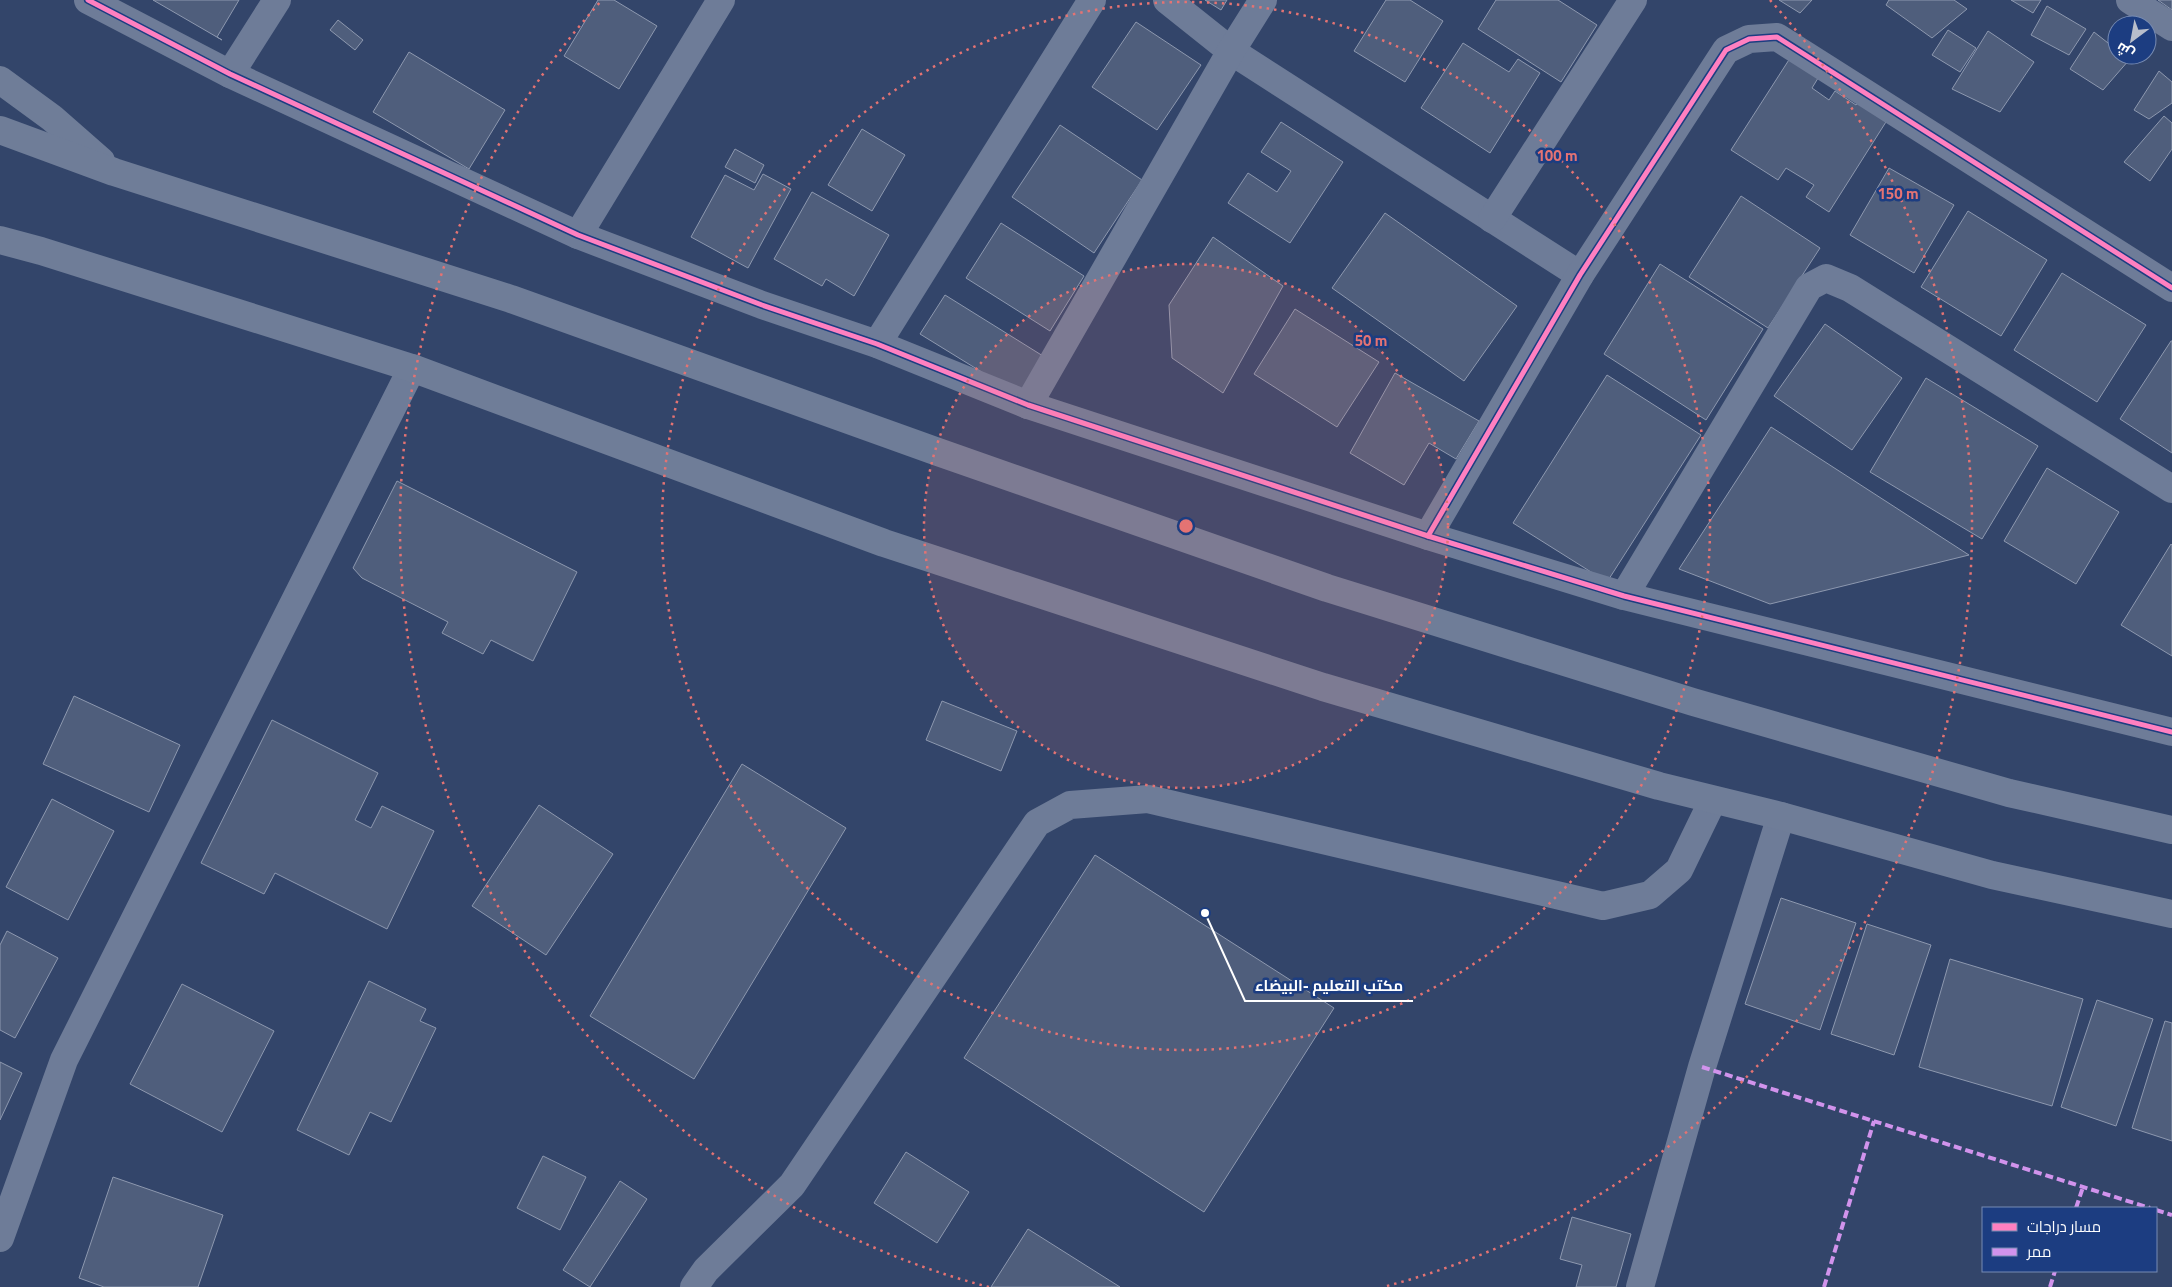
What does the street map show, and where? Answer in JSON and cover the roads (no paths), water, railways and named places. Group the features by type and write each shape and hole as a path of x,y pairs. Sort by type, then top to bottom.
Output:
{"highway":[{"path":"0,80 52,118 114,172"},
{"path":"0,130 114,172 511,299 928,449 1336,591 1694,702 2009,793 2172,830"},
{"path":"0,234 42,251"},
{"path":"0,240 42,251 412,368 884,543 1323,687 1659,786 1781,816 1992,875 2172,914"}],"street":[{"path":"88,0 230,74 578,235 762,305 877,344 1028,405 1428,536 1624,596 2172,732"},
{"path":"230,74 278,0"},
{"path":"578,235 721,0"},
{"path":"877,344 1092,0"},
{"path":"1167,0 1231,51 1580,275"},
{"path":"1028,405 1231,51 1263,0"},
{"path":"1492,219 1633,0"},
{"path":"2130,0 2172,27"},
{"path":"1428,536 1580,275 1726,50 1749,39 1777,37 2172,288"},
{"path":"1624,596 1809,287 1826,278 1850,288 2172,489"},
{"path":"0,1238 64,1060 412,368"},
{"path":"694,1287 706,1270 792,1185 1037,823 1070,805 1148,798 1603,906 1650,895 1679,870 1713,800"},
{"path":"1640,1287 1702,1067 1781,816"}],"place":[{"name":"مكتب التعليم -البيضاء","path":"1205,913"}]}
